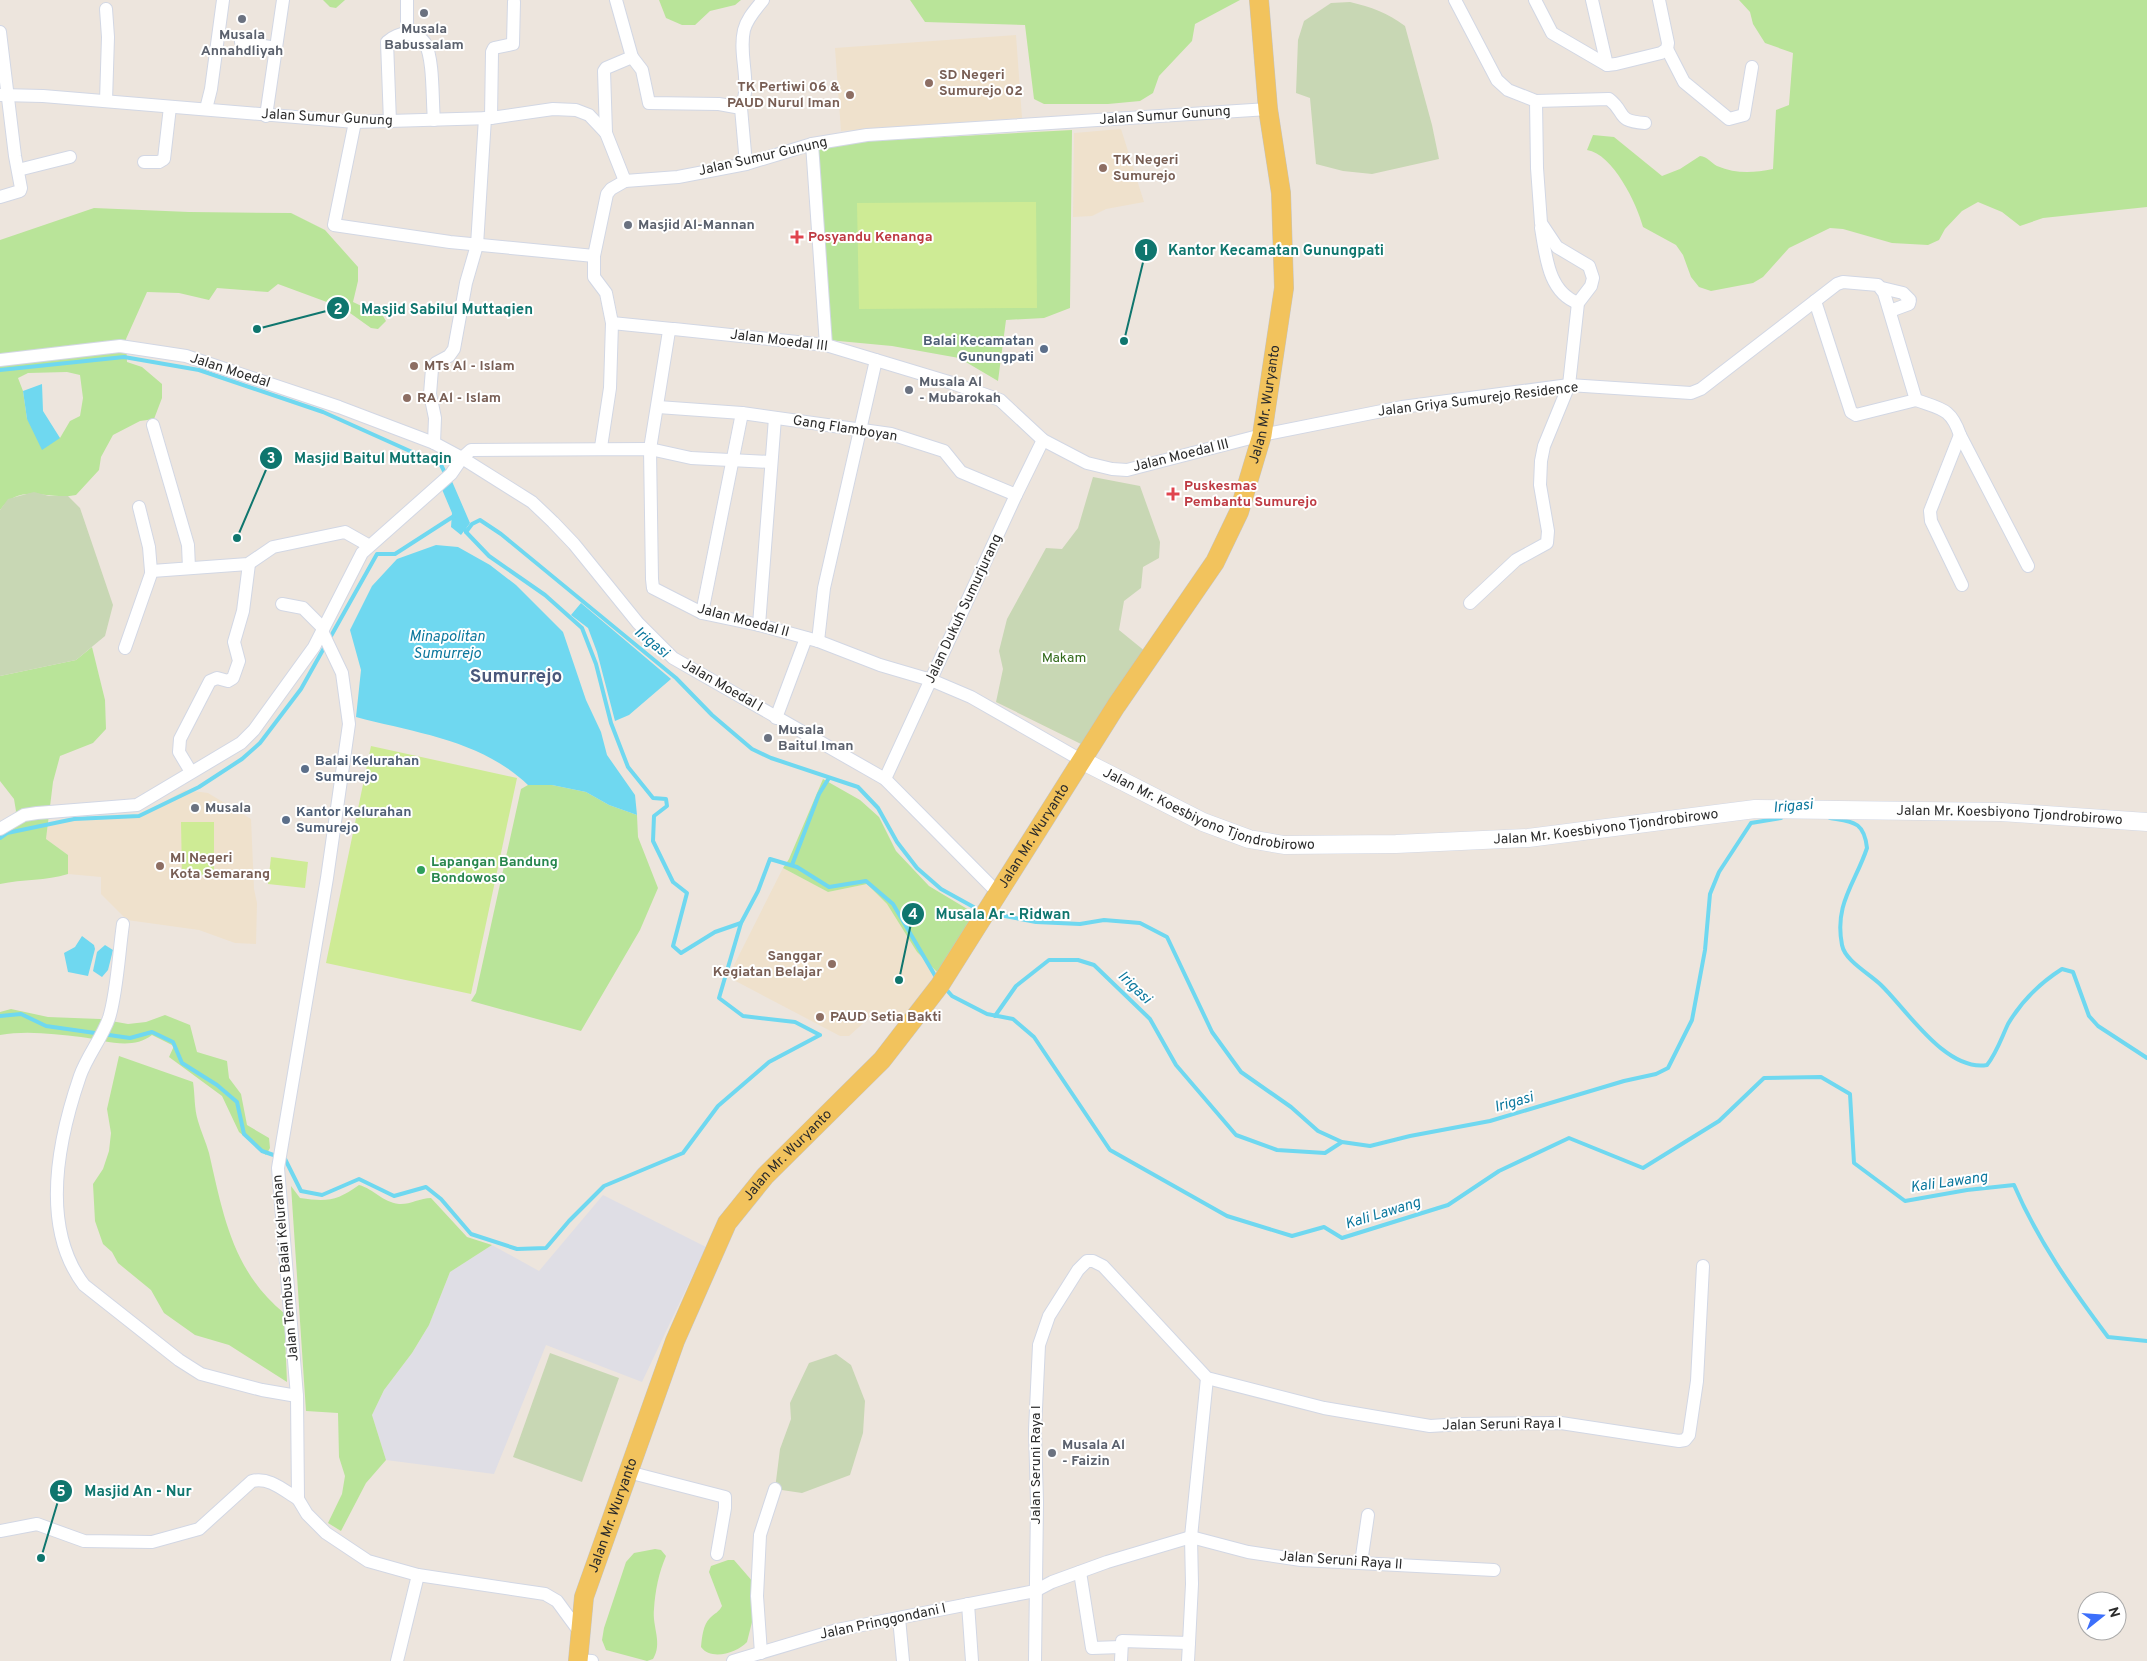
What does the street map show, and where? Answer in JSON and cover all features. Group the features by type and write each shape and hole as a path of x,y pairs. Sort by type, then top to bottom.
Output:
{"main road":[{"name":"Jalan Mr. Wuryanto","path":"583,1661 579,1631 584,1597 675,1341 727,1222 765,1176 882,1060 940,986 1081,760 1215,562 1239,512 1262,435 1284,288 1281,193 1268,109 1259,0"},
{"name":"Jalan Mr. Koesbiyono Tjondrobirowo","path":"1081,760 1203,822 1249,839 1284,845 1396,844 1528,838 1755,809 2001,812 2147,822"}],"street":[{"path":"206,109 211,89 222,0"},
{"path":"266,116 283,0"},
{"path":"407,0 407,34"},
{"path":"616,0 632,57 642,70 649,102 719,104 741,108"},
{"path":"746,164 741,108 745,98 745,71 742,48 744,29 749,18 763,0"},
{"path":"1455,0 1497,80 1508,90 1536,101 1609,99 1615,104 1620,115 1626,120 1645,123"},
{"path":"1536,0 1552,33 1607,65 1661,53 1667,49"},
{"path":"1592,0 1607,65"},
{"path":"1660,0 1668,44 1667,49 1684,82 1729,119 1744,116 1752,67"},
{"path":"434,443 435,418 430,394 432,369 436,363 449,356 454,349 466,283 477,245 492,52 494,48 513,44 514,2"},
{"path":"106,9 108,37 106,102"},
{"path":"0,32 3,95 18,170 20,191 0,197"},
{"path":"390,122 387,42 394,36 407,34 421,38 426,44 430,67 434,120"},
{"path":"241,42 276,48"},
{"path":"606,133 604,71 606,68 632,57"},
{"name":"Jalan Sumur Gunung","path":"3,95 170,106 266,116 355,122 488,118 553,109 576,110 589,115 606,133 625,181 678,177 746,164 812,144 867,135 1268,109"},
{"path":"1536,101 1537,168 1541,223 1551,275 1566,299 1578,303"},
{"path":"144,162 160,162 164,159 170,106"},
{"path":"355,122 334,225 477,245 594,256"},
{"path":"812,144 826,346"},
{"path":"18,170 70,157"},
{"path":"601,448 610,388 612,323 606,293 594,277 594,256 607,194 611,189 625,181"},
{"path":"1470,603 1516,560 1547,543 1548,531 1540,485 1541,461 1544,446 1569,386 1578,303 1591,286 1593,278 1590,266 1557,247 1541,223"},
{"name":"Jalan Griya Sumurejo Residence","path":"1262,435 1402,407 1569,386 1691,393 1701,389 1815,301 1843,282 1878,285 1882,288 1903,293 1910,300 1909,304 1890,311"},
{"path":"1882,288 1916,400"},
{"path":"1815,301 1852,412 1856,415 1916,400 1948,411 2028,566"},
{"name":"Jalan Moedal III","path":"612,323 826,346 876,360 1000,400 1043,440 1087,463 1112,469 1127,470 1262,435"},
{"path":"650,449 669,331 672,329"},
{"name":"Jalan Moedal","path":"0,360 120,346 186,356 339,407 434,443 450,451"},
{"path":"776,718 812,639 876,360"},
{"name":"Gang Flamboyan","path":"658,407 742,413 891,434 944,451 961,472 1016,494"},
{"path":"702,613 742,413"},
{"path":"758,625 775,418"},
{"path":"153,425 188,545 189,568"},
{"path":"1960,435 1930,511 1932,521 1962,585"},
{"name":"Jalan Dukuh Sumurjurang","path":"885,779 1016,494 1043,440"},
{"path":"0,829 24,815 137,805 241,743 254,730 314,647 362,553 451,474 462,458 471,450 650,449 691,458 770,462"},
{"name":"Jalan Moedal II","path":"650,449 652,586 702,613 812,639 871,662 931,680 970,697 1081,760"},
{"name":"Jalan Moedal I","path":"450,451 532,502 574,544 638,623 673,658 885,779 999,894"},
{"path":"125,648 151,572 149,547 139,507"},
{"path":"151,572 249,564 273,547 345,532 368,546"},
{"path":"191,772 179,752 180,739 210,681 217,678 228,682 233,678 239,661 234,642 243,611 249,564"},
{"name":"Jalan Tembus Balai Kelurahan","path":"282,604 303,608 322,629 342,673 349,724 328,871 283,1150 278,1168 297,1396 298,1500"},
{"path":"123,924 109,1017 99,1041 81,1074 59,1165 58,1214 66,1250 77,1275 84,1285 201,1374 262,1390 297,1396"},
{"name":"Jalan Seruni Raya I","path":"1035,1661 1037,1503 1035,1430 1040,1339 1049,1316 1078,1270 1087,1261 1093,1260 1102,1266 1207,1378 1324,1408 1430,1426 1562,1423 1638,1437 1685,1440 1689,1435 1697,1381 1703,1266"},
{"path":"1188,1661 1192,1584 1191,1537 1207,1378"},
{"path":"628,1472 725,1498 726,1508 717,1554"},
{"path":"0,1531 37,1524 84,1541 152,1542 198,1529 252,1481 261,1479 271,1482 298,1500 306,1514 326,1533 368,1561 418,1575 545,1594 557,1601 579,1631"},
{"path":"760,1653 757,1596 760,1535 775,1489"},
{"path":"1361,1563 1368,1515"},
{"path":"1035,1591 1080,1572 1191,1537"},
{"name":"Jalan Seruni Raya II","path":"1191,1537 1277,1557 1494,1570"},
{"path":"1080,1572 1088,1609 1092,1648 1121,1647"},
{"path":"398,1661 418,1575"},
{"name":"Jalan Pringgondani I","path":"733,1661 838,1630 1035,1591"},
{"path":"968,1604 972,1661"},
{"path":"899,1618 903,1661"},
{"path":"1121,1661 1122,1641 1189,1643"}],"shaded area":[{"name":"SD Negeri Sumurejo 02","path":"1016,35 1022,118 841,131 835,48"},
{"name":"TK Negeri Sumurejo","path":"1121,129 1144,202 1106,209 1092,216 1073,217 1074,133"},
{"name":"MI Negeri Kota Semarang","path":"185,790 208,793 251,819 254,889 257,903 256,944 235,943 199,930 127,920 101,894 101,877 68,874 68,855 46,839 48,824 74,819 139,816"},
{"name":"Sanggar Kegiatan Belajar","path":"783,868 828,892 867,884 887,904 917,952 941,976 910,1024 886,1012 869,1018 849,1036 840,1036 728,977"},
{"path":"603,1195 706,1247 642,1382 546,1345 494,1474 386,1460 372,1415 384,1390 412,1353 429,1325 450,1272 492,1245 539,1271"}],"green space":[{"path":"323,0 345,0 336,8 330,7"},
{"path":"659,0 741,0 735,5 710,11 695,25 682,25 666,18"},
{"path":"910,0 1240,0 1195,24 1192,41 1159,76 1153,93 1140,101 1108,104 1044,104 1034,99 1025,25 925,22"},
{"path":"1739,0 2147,0 2147,207 2043,218 2020,226 2002,212 1978,202 1962,211 1945,229 1939,240 1928,245 1892,243 1843,229 1830,228 1789,248 1763,277 1753,283 1711,291 1699,287 1691,277 1683,255 1676,245 1643,227 1630,194 1615,170 1606,160 1587,150 1593,135 1614,137 1662,176 1680,169 1700,156 1717,166 1738,172 1773,169 1776,110 1789,105 1793,53 1765,43 1753,24 1750,12"},
{"path":"1350,2 1379,11 1405,26 1432,125 1439,159 1372,174 1343,171 1316,164 1310,98 1296,93 1298,40 1304,21 1331,3"},
{"path":"1072,130 1070,308 1044,318 1006,320 998,381 959,358 892,346 828,340 818,149 852,142"},
{"path":"1036,202 1037,308 859,309 857,203"},
{"path":"94,208 189,212 291,213 325,230 358,267 358,281 353,302 383,316 386,321 378,329 371,328 343,308 278,284 268,292 217,288 209,300 179,293 147,292 126,339 127,362 142,367 162,384 162,398 154,419 140,421 113,435 101,457 99,470 76,495 25,494 8,501 0,510 0,240","holes":["67,372 80,375 83,398 80,416 70,421 60,438 27,419 23,391 18,378 28,373"]},
{"name":"Makam","path":"1093,477 1140,486 1160,542 1159,558 1143,567 1141,588 1124,601 1119,630 1146,652 1083,745 996,702 1003,669 999,651 1007,619 1046,548 1062,549 1078,528"},
{"path":"34,492 49,496 68,496 80,508 113,605 105,636 76,660 0,676 0,510 8,499"},
{"path":"92,647 105,700 106,729 93,743 60,756 53,782 46,839 68,855 68,874 0,884 0,838 7,833 16,811 14,799 0,781 0,676 76,660"},
{"name":"Lapangan Bandung Bondowoso","path":"371,746 517,778 471,994 326,963"},
{"path":"823,779 860,800 879,817 896,851 929,886 974,913 941,976 917,952 887,904 867,884 828,892 783,868 789,859"},
{"path":"528,785 552,785 586,792 609,805 637,815 638,837 658,888 640,930 581,1031 471,1001 476,993 521,789"},
{"path":"181,822 214,822 214,875 182,876"},
{"path":"271,857 308,862 305,888 268,884"},
{"path":"11,1009 48,1017 100,1019 128,1024 146,1022 165,1015 190,1025 197,1052 227,1061 229,1078 241,1094 247,1125 269,1138 270,1148 266,1155 239,1132 222,1096 169,1057 174,1046 152,1035 144,1040 118,1043 41,1033 0,1035 0,1012"},
{"path":"119,1056 193,1082 199,1125 209,1153 225,1220 242,1260 253,1279 267,1297 284,1313 287,1382 229,1345 195,1335 164,1313 151,1290 118,1263 112,1252 103,1244 95,1221 93,1184 103,1169 109,1151 111,1133 107,1109"},
{"path":"359,1185 393,1203 407,1203 431,1198 467,1237 492,1245 450,1272 429,1325 412,1353 384,1390 372,1415 386,1460 366,1483 341,1531 328,1523 342,1494 345,1476 339,1457 338,1413 306,1411 291,1186 300,1198 325,1200 338,1197"},
{"path":"550,1353 619,1378 582,1482 513,1457"},
{"path":"836,1354 851,1365 865,1401 863,1433 850,1475 802,1493 775,1489 780,1449 791,1419 790,1403 809,1363"},
{"path":"655,1549 661,1550 666,1556 656,1589 654,1616 657,1641 656,1653 653,1659 647,1661 606,1650 602,1640 604,1628 626,1562 634,1553"},
{"path":"728,1560 734,1560 760,1590 747,1642 731,1652 711,1654 701,1647 703,1631 708,1621 722,1606 709,1572 711,1566"}],"water":[{"path":"42,384 43,411 60,438 42,450 27,419 23,391"},
{"path":"451,479 470,523 461,535 451,527 452,513 441,487"},
{"name":"Minapolitan Sumurrejo","path":"436,545 458,547 490,565 516,585 563,632 586,700 601,732 607,755 635,795 637,815 609,805 586,792 552,785 528,785 510,770 490,758 447,740 356,717 361,670 350,630 372,586 397,559"},
{"path":"581,603 671,679 629,715 615,721 597,652 588,628 571,615"},
{"path":"82,936 94,945 95,949 88,976 68,972 64,953 75,947"},
{"path":"105,945 113,950 108,970 102,977 93,971 97,952"}],"waterway":[{"path":"0,370 124,357 199,370 323,412 441,465 446,475"},
{"path":"331,636 377,554 395,554 454,516"},
{"name":"Irigasi","path":"466,532 472,524 480,520 501,534 676,678 712,715 752,749 771,758 858,787 878,808 897,842 917,868 941,889 979,910"},
{"name":"Kali Lawang","path":"464,527 466,532 489,556 545,595 582,628 596,664 611,723 628,767 653,798 666,799 667,806 654,816 653,841 673,882 687,893 673,946 681,953 715,932 741,923 758,891 770,859 797,867 829,887 866,881 893,904 937,979"},
{"path":"0,838 7,833 74,819 139,816 199,787 242,759 260,743 301,689 324,648"},
{"name":"Irigasi","path":"792,865 819,794 829,778"},
{"name":"Irigasi","path":"994,914 1036,922 1080,924 1104,920 1140,923 1167,937 1212,1032 1241,1072 1291,1107 1318,1131 1342,1142 1370,1146 1410,1136 1490,1121 1624,1081 1656,1074 1668,1068 1692,1020 1705,950 1710,894 1719,872 1751,823 1781,818"},
{"name":"Irigasi","path":"1830,818 1856,824 1863,832 1867,848 1843,906 1840,931 1844,951 1853,962 1881,985 1928,1037 1942,1049 1957,1059 1972,1065 1987,1065 2008,1024 2019,1008 2046,980 2062,969 2073,972 2089,1016 2098,1026 2147,1058"},
{"path":"0,1016 21,1014 46,1026 130,1038 152,1032 173,1042 182,1063 217,1085 237,1102 244,1134 262,1151 285,1159 301,1191 322,1195 359,1179 394,1196 426,1187 441,1199 471,1234 517,1249 546,1248 569,1221 604,1186 683,1153 718,1106 769,1062 820,1035 795,1022 743,1016 719,998 741,923"},
{"name":"Irigasi","path":"995,1016 1016,986 1049,960 1078,960 1094,965 1150,1019 1176,1065 1236,1135 1277,1150 1325,1153 1342,1142"},
{"name":"Kali Lawang","path":"945,988 952,996 987,1014 1013,1019 1034,1037 1110,1150 1227,1216 1292,1236 1324,1227 1342,1238 1448,1205 1499,1171 1569,1138 1643,1168 1719,1121 1764,1078 1821,1077 1850,1094 1854,1163 1905,1201 1967,1190 2014,1185 2023,1206 2056,1264 2108,1337 2147,1341"}],"place":[{"name":"Musala Babussalam","path":"424,13"},
{"name":"Musala Annahdliyah","path":"242,19"},
{"name":"SD Negeri Sumurejo 02","path":"929,83"},
{"name":"TK Pertiwi 06 & PAUD Nurul Iman","path":"850,95"},
{"name":"TK Negeri Sumurejo","path":"1103,168"},
{"name":"Masjid Al-Mannan","path":"628,225"},
{"name":"Posyandu Kenanga","path":"797,237"},
{"name":"Masjid Sabilul Muttaqien","path":"257,329"},
{"name":"Kantor Kecamatan Gunungpati","path":"1124,341"},
{"name":"Balai Kecamatan Gunungpati","path":"1044,349"},
{"name":"MTs Al - Islam","path":"414,366"},
{"name":"Musala Al - Mubarokah","path":"909,390"},
{"name":"RA Al - Islam","path":"407,398"},
{"name":"Puskesmas Pembantu Sumurejo","path":"1173,494"},
{"name":"Masjid Baitul Muttaqin","path":"237,538"},
{"name":"Musala Baitul Iman","path":"768,738"},
{"name":"Balai Kelurahan Sumurejo","path":"305,769"},
{"name":"Musala","path":"195,808"},
{"name":"Kantor Kelurahan Sumurejo","path":"286,820"},
{"name":"MI Negeri Kota Semarang","path":"160,866"},
{"name":"Lapangan Bandung Bondowoso","path":"421,870"},
{"name":"Sanggar Kegiatan Belajar","path":"832,964"},
{"name":"Musala Ar - Ridwan","path":"899,980"},
{"name":"PAUD Setia Bakti","path":"820,1017"},
{"name":"Musala Al - Faizin","path":"1052,1453"},
{"name":"Masjid An - Nur","path":"41,1558"}],"district":[{"name":"Sumurrejo","path":"516,677"}]}
